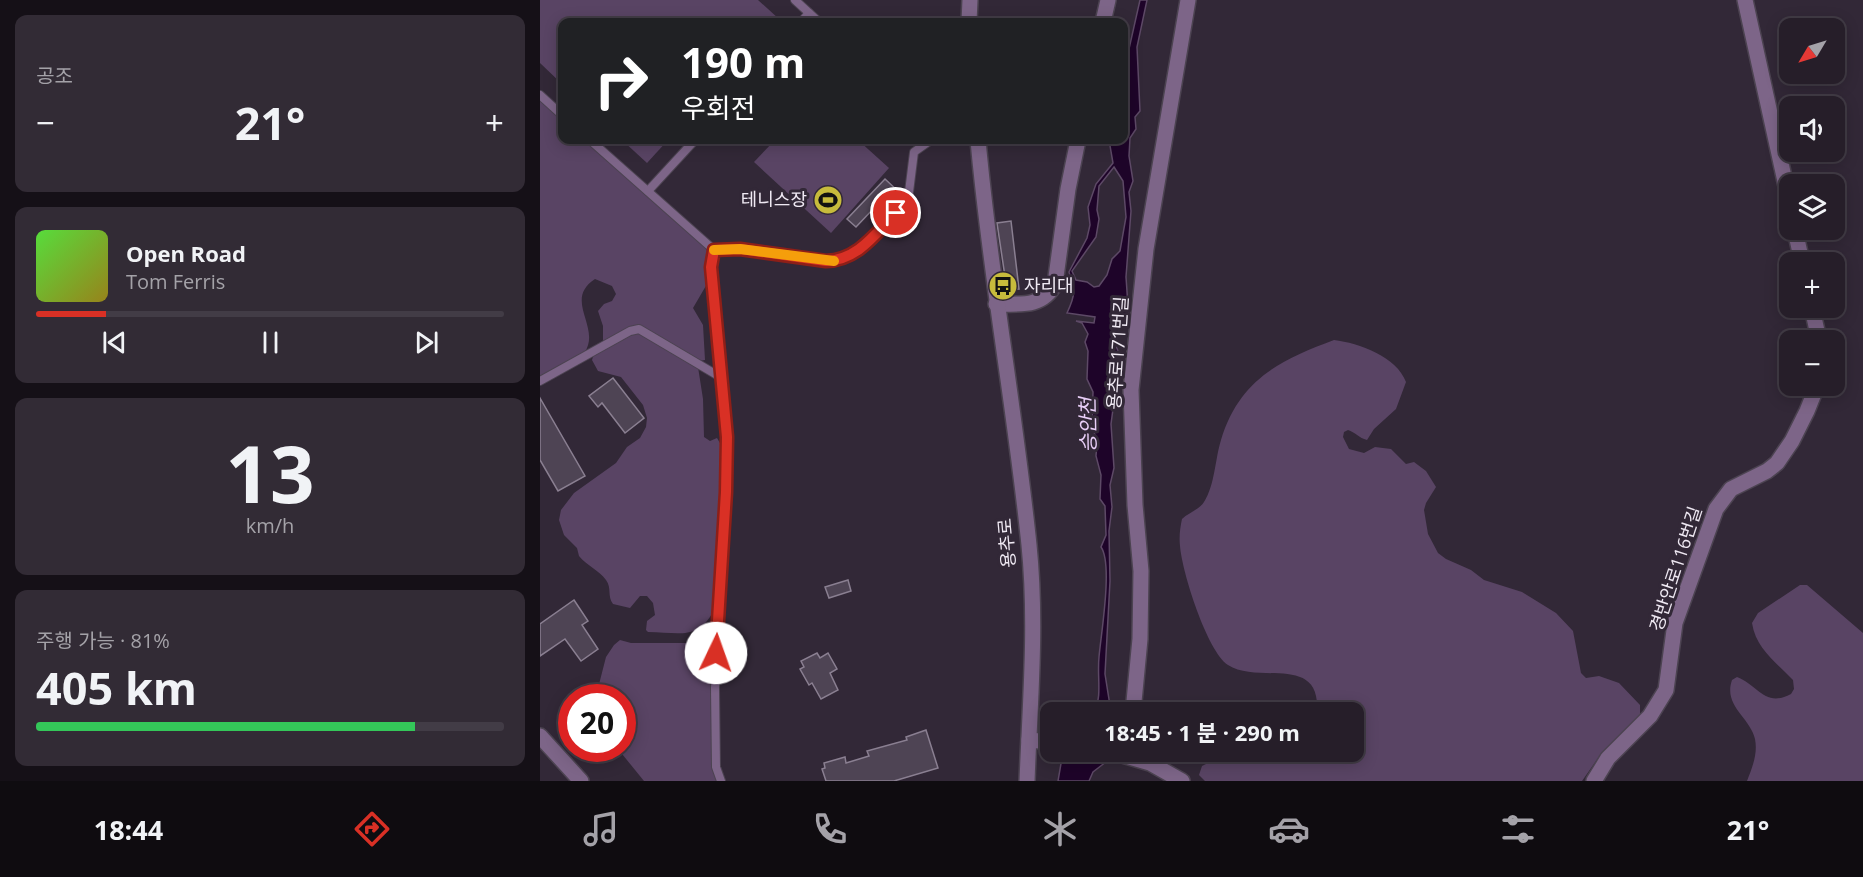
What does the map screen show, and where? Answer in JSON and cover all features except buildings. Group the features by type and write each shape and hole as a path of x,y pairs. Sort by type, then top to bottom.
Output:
{"street":[{"path":"969,18 970,0"},
{"path":"1104,18 1108,0"},
{"name":"용추로171번길","path":"1134,702 1140,639 1141,571 1135,505 1131,390 1146,249 1188,0"},
{"path":"1745,0 1783,174"},
{"name":"용추로","path":"978,144 986,230 1029,547 1032,642 1027,781"},
{"path":"996,304 1041,300 1050,293 1055,284 1068,189 1077,144"},
{"name":"경반안로116번길","path":"1594,781 1608,758 1650,716 1664,696 1675,623 1716,509 1731,489 1767,471 1777,463 1797,431 1812,396"},
{"path":"540,736 581,781"},
{"path":"1029,740 1040,741"},
{"path":"1147,762 1182,781"}],"lane":[{"path":"795,0 814,18"},
{"path":"805,18 809,14"},
{"path":"540,95 558,111"},
{"path":"595,144 714,250 740,249 826,261 852,256 908,200 914,152 925,144"},
{"path":"648,191 691,144"},
{"path":"714,250 711,267 727,437 715,688 716,766 722,781"},
{"path":"540,381 630,331 639,330 722,378"}],"shaded area":[{"path":"540,0 758,0 778,18 558,18 558,80 540,63"},
{"path":"1140,0 1147,0 1137,47 1140,111 1135,117 1136,129 1130,138 1129,156 1133,181 1129,192 1131,211 1126,277 1129,320 1114,320 1114,326 1119,328 1116,346 1118,351 1113,366 1110,399 1113,409 1111,424 1114,468 1110,485 1112,507 1109,531 1110,581 1105,674 1109,702 1098,702 1106,583 1106,568 1101,547 1106,535 1105,506 1100,499 1101,475 1092,424 1093,392 1087,379 1088,351 1085,342 1088,334 1082,323 1076,321 1094,323 1095,317 1067,313 1074,292 1069,272 1087,238 1090,225 1088,207 1096,184 1113,163 1110,144 1128,144 1128,53","holes":["1114,167 1123,181 1126,217 1120,251 1112,259 1107,275 1099,286 1094,287 1087,282 1076,280 1072,271 1096,237 1099,219 1097,210 1099,186"]},
{"path":"540,99 558,115 558,144 589,144 705,247 709,254 707,284 693,308 703,325 705,360 699,361 639,327 603,344 603,326 598,311 604,304 612,301 616,294 612,286 595,279 586,287 582,296 589,333 589,342 585,352 540,377"},
{"path":"626,144 664,144 647,163"},
{"name":"테니스장","path":"771,144 862,144 889,168 831,233 754,162"},
{"path":"638,332 698,367 703,399 704,437 710,441 717,438 724,450 723,492 713,612 700,627 685,633 648,632 646,630 647,621 655,615 653,603 647,596 640,596 630,608 613,604 606,580 579,556 577,548 564,535 559,520 561,510 574,493 616,463 627,447 640,438 646,427 647,418 643,405 621,377 598,371 592,360 594,354"},
{"path":"1334,340 1355,344 1376,353 1394,365 1406,382 1396,409 1374,429 1367,440 1348,430 1344,432 1343,437 1349,449 1364,453 1375,447 1391,449 1406,464 1414,462 1426,471 1436,487 1424,510 1428,534 1438,553 1471,570 1484,580 1522,592 1556,613 1573,631 1581,673 1586,678 1599,676 1619,683 1640,705 1640,716 1603,751 1582,781 1205,781 1199,775 1202,766 1210,762 1364,762 1364,702 1316,702 1316,694 1309,683 1299,676 1241,670 1228,665 1220,657 1197,610 1185,574 1180,543 1182,519 1200,507 1208,495 1221,440 1239,402 1250,387 1264,375"},
{"path":"1800,585 1807,585 1863,633 1863,781 1747,781 1753,766 1756,745 1752,731 1731,697 1732,680 1737,677 1768,697 1782,698 1791,694 1794,689 1793,680 1762,648 1752,623 1758,613"},
{"path":"620,640 631,643 695,643 712,661 719,781 644,781 629,762 636,762 636,684 599,684 606,657"},
{"path":"1061,762 1106,762 1093,772 1089,781 1058,781"}],"slow traffic":[{"path":"714,250 740,249 834,261"}],"place":[{"name":"테니스장","path":"828,200"},
{"name":"자리대","path":"1003,286"}],"route":[{"path":"716,653 727,437 711,267 714,250 729,248 837,261 857,252 896,213"}],"water label":[{"name":"승안천","path":"1088,425"}]}
